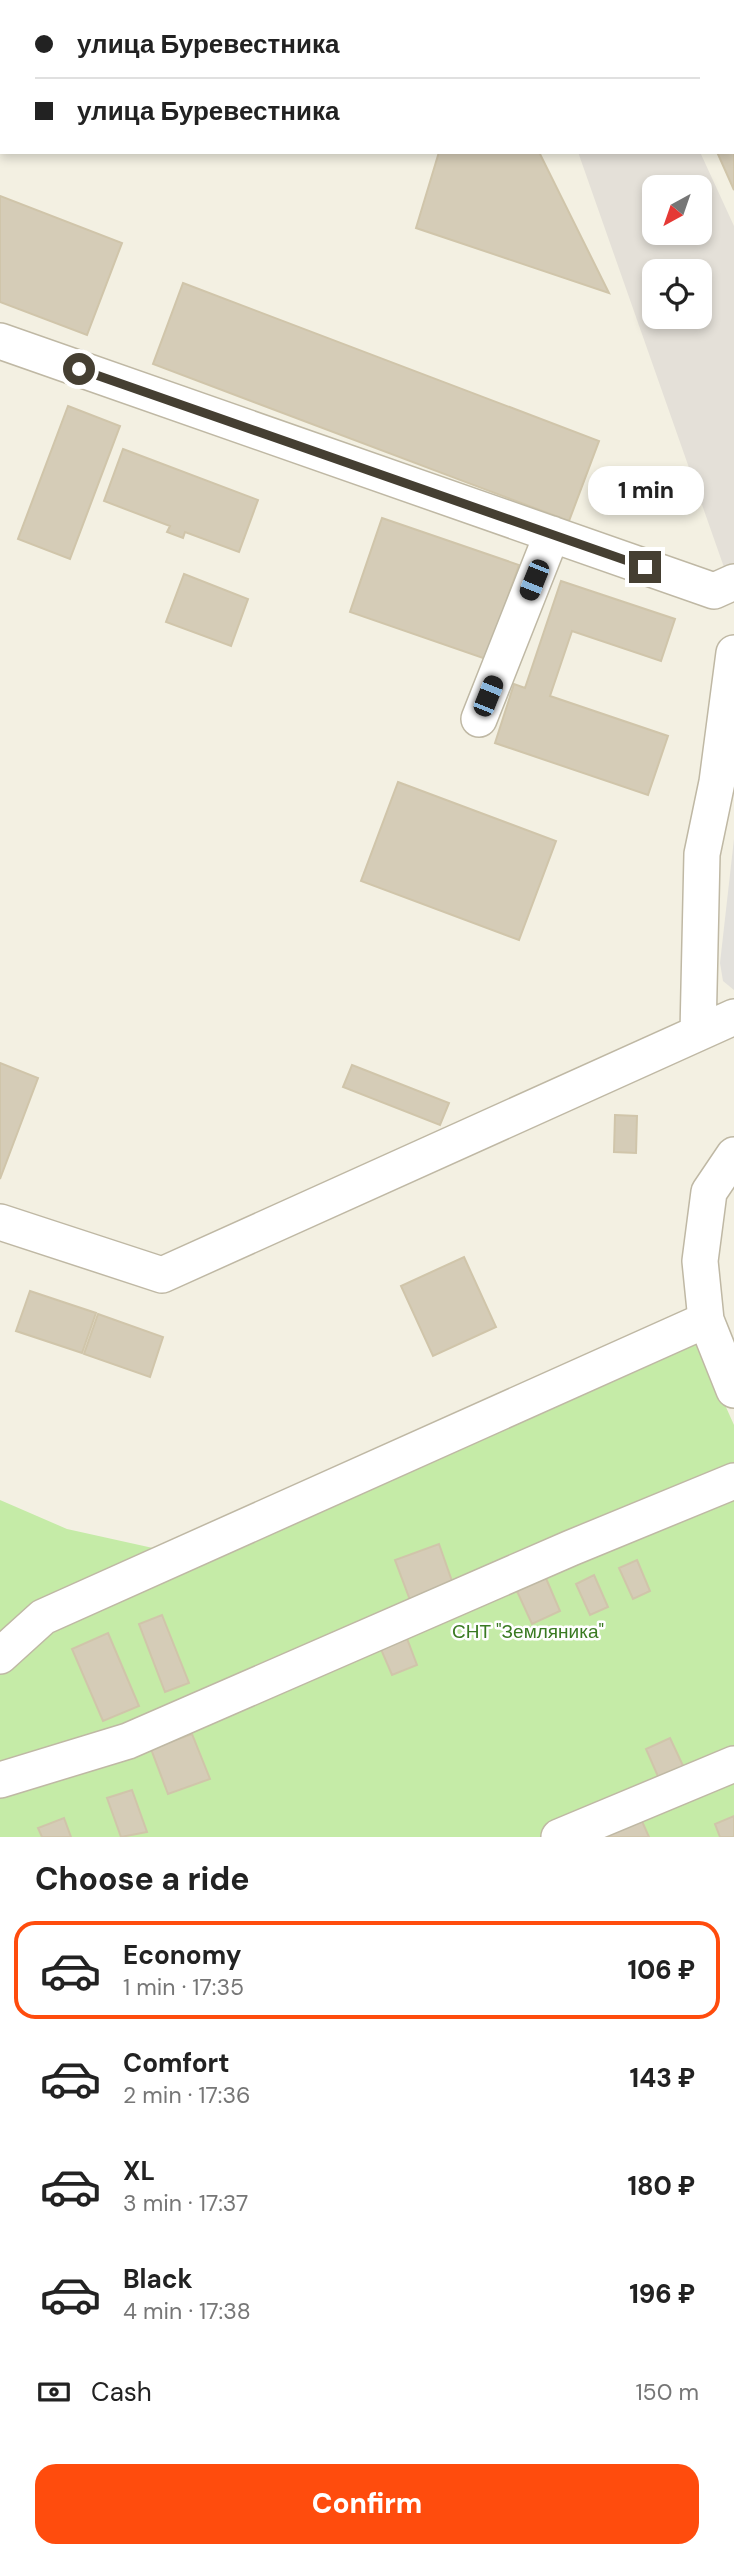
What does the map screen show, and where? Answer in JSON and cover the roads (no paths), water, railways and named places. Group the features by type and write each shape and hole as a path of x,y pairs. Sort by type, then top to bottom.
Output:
{"street":[{"path":"0,341 714,591 734,582"},
{"path":"479,719 552,534"},
{"path":"698,1033 702,854 718,782 734,653"},
{"path":"0,1222 162,1275 734,1019"},
{"path":"734,1155 709,1192 700,1261 706,1320 734,1390"},
{"path":"0,1656 43,1617 706,1320"},
{"path":"0,1780 128,1741 571,1548 734,1481"},
{"path":"559,1837 734,1763"}],"park label":[{"name":"СНТ \"Земляника\"","path":"528,1631"}]}
